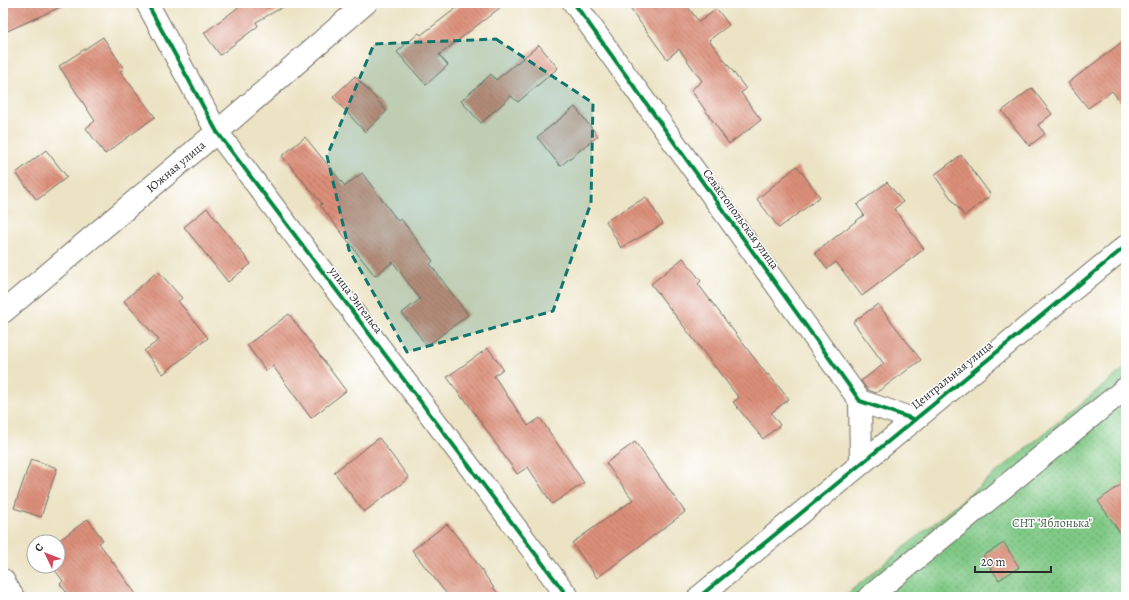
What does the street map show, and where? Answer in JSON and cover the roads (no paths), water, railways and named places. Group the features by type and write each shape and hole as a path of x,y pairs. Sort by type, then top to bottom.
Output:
{"street":[{"name":"улица Энгельса","path":"148,3 217,132 568,597"},
{"name":"Южная улица","path":"3,312 217,132 366,3"},
{"name":"Севастопольская улица","path":"574,3 860,401"},
{"name":"Центральная улица","path":"699,597 913,419 1126,246"},
{"path":"869,597 1126,388"},
{"path":"861,462 860,401 913,419"},
{"path":"3,580 13,597"}],"park label":[{"name":"СНТ \"Яблонька\"","path":"1052,523"}]}
